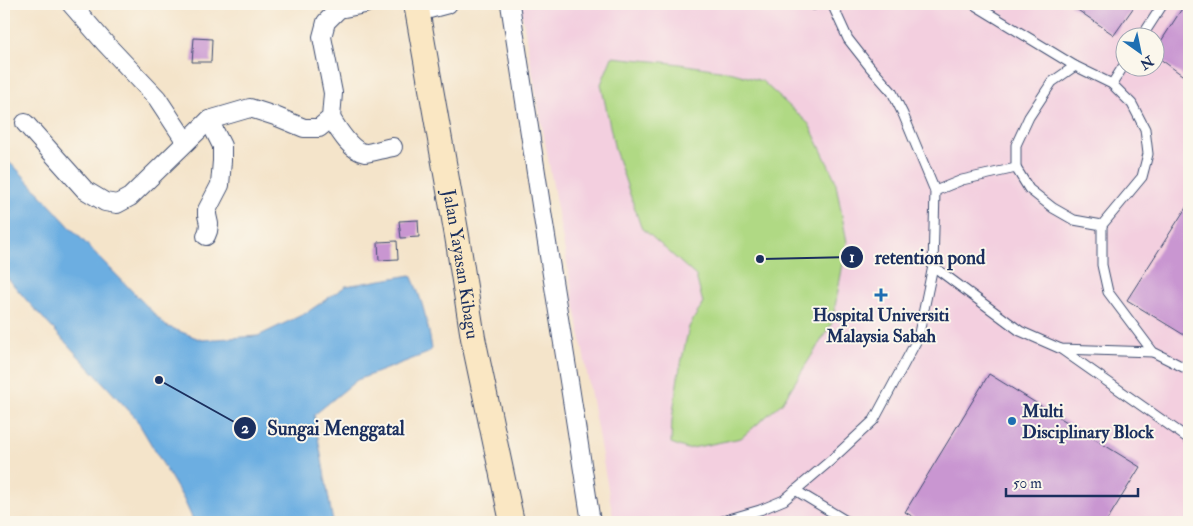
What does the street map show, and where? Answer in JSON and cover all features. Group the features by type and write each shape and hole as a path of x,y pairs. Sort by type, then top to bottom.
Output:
{"street":[{"path":"71,4 105,44 157,98 186,142"},
{"path":"365,4 339,9 326,22 322,37 333,93 331,118 354,148 365,153 393,147"},
{"path":"417,8 448,4"},
{"path":"510,4 591,522"},
{"name":"Jalan Yayasan Kibagu","path":"417,8 473,338 512,522"},
{"path":"25,123 85,190 105,202 117,204 130,197 209,120 250,108 304,128 319,128 331,118"},
{"path":"206,236 209,224 207,210 220,185 222,161 222,146 209,120"}],"lane":[{"path":"812,4 818,4"},
{"path":"719,522 760,510 784,500 830,462 874,420 918,338 933,266 935,191 892,92 848,39 832,4"},
{"path":"973,4 1075,66 1112,84 1132,104 1145,129 1148,154 1142,177 1102,225 1102,265 1108,292 1153,352"},
{"path":"1147,28 1163,4"},
{"path":"1075,66 1052,82 1029,117 1016,145 1016,168 1029,189 1053,208 1074,220 1102,225"},
{"path":"1112,84 1116,78"},
{"path":"935,191 962,180 1016,168"},
{"path":"933,266 1020,332 1061,348 1189,439"},
{"path":"1061,348 1153,352 1189,370"},
{"path":"795,490 848,522"}],"shaded area":[{"name":"Hospital Universiti Malaysia Sabah","path":"520,4 1189,4 1189,522 614,522"}],"green space":[{"path":"612,57 726,71 762,81 809,124 835,179 847,242 832,323 782,403 741,438 687,449 671,443 678,377 689,327 703,303 696,276 641,227 615,150 601,84"}],"water":[{"path":"4,158 18,170 70,227 166,326 202,340 258,336 306,313 346,286 411,275 424,311 432,349 428,353 357,380 314,415 333,522 194,522 183,498 135,417 4,274"}],"building":[{"path":"1069,4 1136,4 1119,28 1116,28 1114,35"},
{"path":"1185,4 1189,4 1189,80 1166,63 1166,33"},
{"path":"194,38 212,39 211,62 192,62"},
{"path":"1189,203 1189,338 1127,300"},
{"path":"418,220 419,237 401,238 399,221"},
{"path":"397,241 398,259 379,260 378,242"},
{"name":"Multi Disciplinary Block","path":"989,374 1140,467 1106,522 922,522 905,512"}],"place":[{"name":"retention pond","path":"760,259"},
{"name":"Hospital Universiti Malaysia Sabah","path":"881,295"},
{"name":"Sungai Menggatal","path":"159,380"},
{"name":"Multi Disciplinary Block","path":"1012,421"}]}
